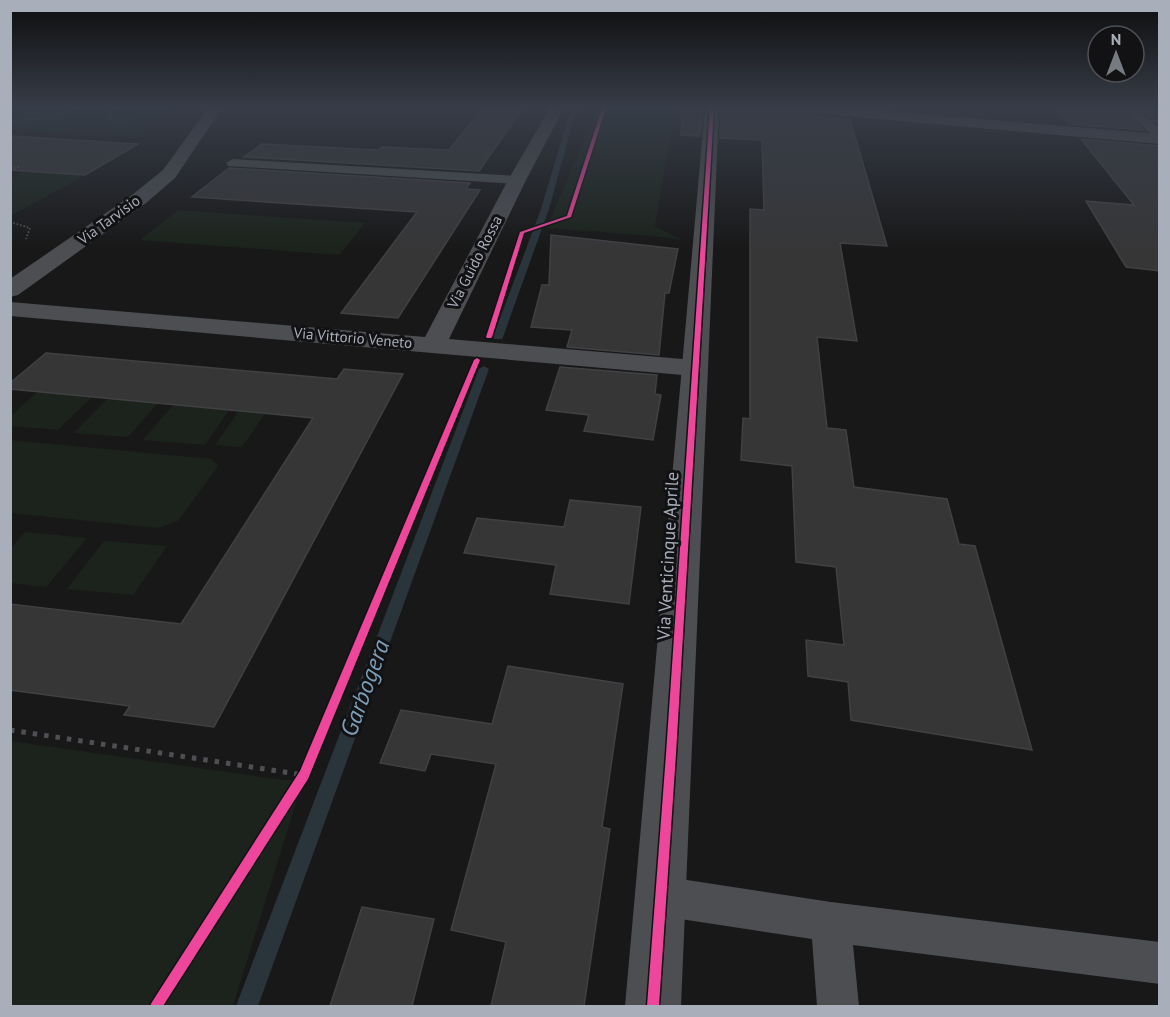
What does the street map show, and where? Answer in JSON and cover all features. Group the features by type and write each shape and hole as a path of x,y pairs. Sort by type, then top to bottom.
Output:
{"street":[{"name":"Via Tarvisio","path":"10,290 139,199 170,174 183,155"},
{"name":"Via Guido Rossa","path":"434,344 531,155"},
{"name":"Via Venticinque Aprile","path":"653,1006 709,155"},
{"name":"Via Vittorio Veneto","path":"10,309 694,368"}],"lane":[{"path":"233,163 517,180"},
{"path":"661,896 831,922 1160,963"},
{"path":"831,922 838,1006"}],"path":[{"path":"10,168 18,167"},
{"path":"10,222 30,228 25,244"},
{"path":"10,730 304,775"},
{"path":"298,785 309,764"}],"shaded area":[{"path":"577,155 667,155 655,226 682,240 547,228"},
{"path":"25,171 85,175 11,216 11,179"},
{"path":"178,210 365,223 339,255 140,240"},
{"path":"37,392 92,397 58,430 11,426 11,416"},
{"path":"107,399 158,403 128,437 74,433"},
{"path":"173,405 229,410 205,445 143,440"},
{"path":"239,411 265,414 242,447 215,445"},
{"path":"10,440 212,459 218,466 178,521 158,528 11,513"},
{"path":"25,532 87,538 46,587 11,583 11,548"},
{"path":"104,541 167,546 133,595 67,589"},
{"path":"11,741 284,780 303,780 233,1006 11,1006"}],"building":[{"path":"10,155 118,155 85,175 10,170"},
{"path":"246,155 490,155 479,171 244,157"},
{"path":"762,155 861,155 887,246 840,243 857,341 817,337 827,428 846,430 854,487 947,499 959,544 975,546 1032,750 851,720 848,682 808,676 806,640 844,645 836,567 796,562 792,466 741,460 743,418 750,419 750,209 764,210"},
{"path":"1094,155 1160,155 1160,271 1126,267 1086,201 1134,205"},
{"path":"229,168 470,183 466,189 480,190 398,318 341,313 417,212 192,197"},
{"path":"551,235 678,249 669,293 665,293 659,355 567,347 572,330 531,327 542,285 549,285"},
{"path":"46,353 337,379 344,369 403,374 214,727 124,715 130,706 10,690 10,604 181,624 313,418 10,389 10,383"},
{"path":"560,367 657,375 655,394 661,395 653,440 584,431 589,415 546,410"},
{"path":"570,500 641,507 629,604 550,594 556,565 464,553 477,518 564,527"},
{"path":"508,666 623,684 602,827 610,829 584,1006 491,1006 506,942 451,930 496,764 431,754 425,771 380,763 401,710 492,724"},
{"path":"362,907 434,919 412,1006 330,1006"}],"waterway":[{"name":"Garbogera","path":"498,337 545,209 560,155"},
{"name":"Garbogera","path":"247,1006 484,369"}],"cycle path":[{"path":"489,337 522,232 569,217 589,155"},
{"path":"653,1006 709,155"},
{"path":"156,1006 304,775 477,360"}]}
